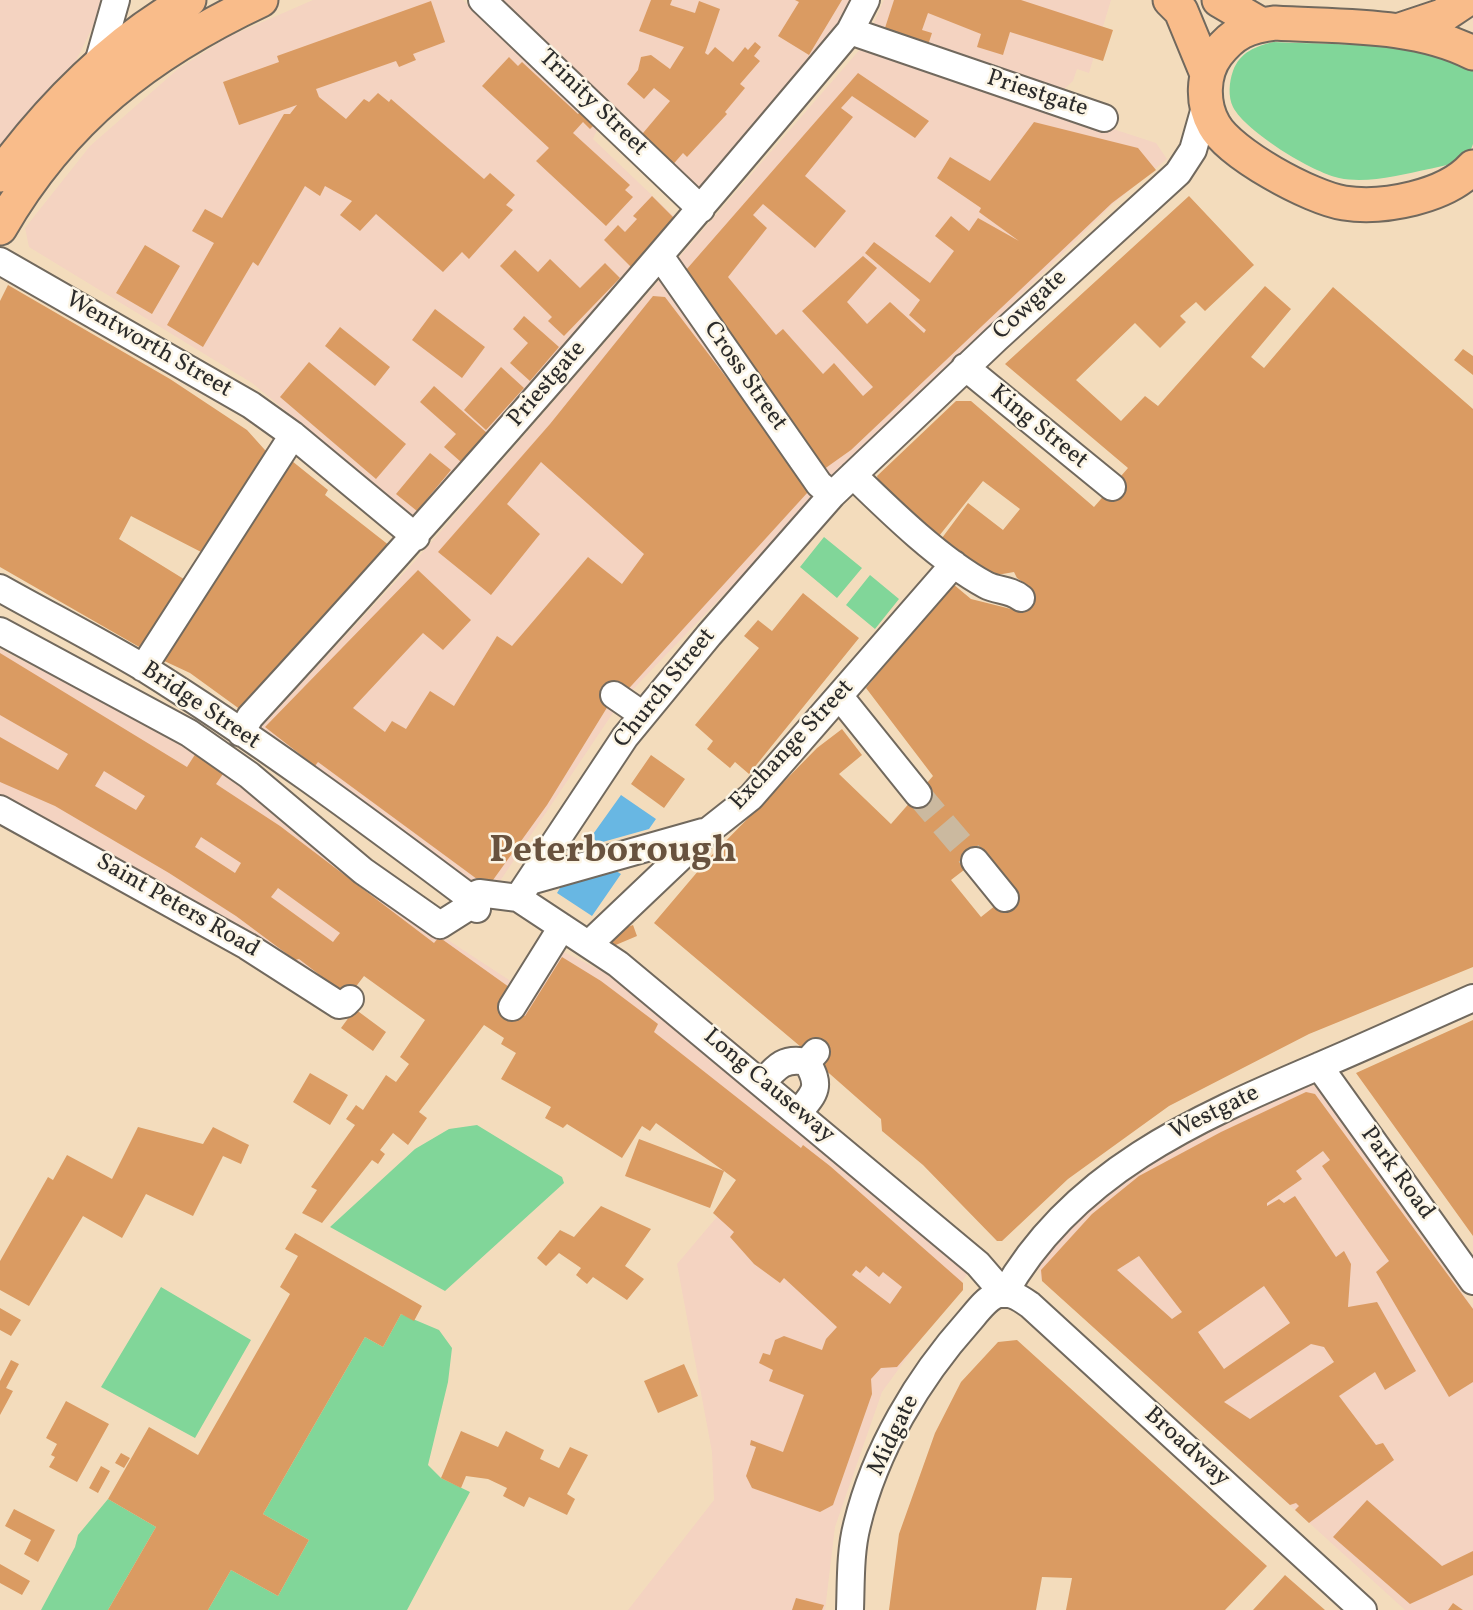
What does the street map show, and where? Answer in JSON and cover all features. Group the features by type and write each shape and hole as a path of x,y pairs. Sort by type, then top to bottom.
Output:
{"main road":[{"path":"0,174 55,107 145,29 185,0"},
{"path":"0,228 16,200 54,150 101,100 172,46 261,0"},
{"path":"1170,0 1181,11 1206,89 1213,125 1236,147 1293,185 1330,200 1365,204 1429,195 1473,195"},
{"path":"1219,0 1260,24"},
{"path":"1394,31 1442,16 1466,0"},
{"path":"1206,89 1226,41 1238,32 1260,24 1394,31 1439,40 1473,53"},
{"path":"1429,195 1454,184 1473,167"}],"street":[{"path":"96,70 116,0"},
{"name":"Trinity Street","path":"482,0 701,209"},
{"name":"Priestgate","path":"246,725 416,537 701,209 850,31 866,0"},
{"name":"Priestgate","path":"850,31 1104,118"},
{"name":"Cowgate","path":"832,495 965,367 1178,173 1194,150 1206,89"},
{"name":"Cross Street","path":"660,256 819,484 832,495"},
{"name":"Wentworth Street","path":"0,261 251,405 293,435 416,537"},
{"name":"King Street","path":"965,367 1112,487"},
{"path":"143,668 293,435"},
{"path":"853,475 954,564 987,586 1013,592 1021,598"},
{"name":"Church Street","path":"524,890 643,715 832,495"},
{"name":"Exchange Street","path":"589,944 708,831 757,801 840,696 954,564"},
{"name":"Bridge Street","path":"0,588 143,668 212,702 246,725 469,902 440,925 358,877 250,775 189,733 0,631"},
{"path":"614,695 643,715"},
{"path":"840,696 918,794"},
{"name":"Saint Peters Road","path":"0,809 271,960 339,1005 350,999"},
{"path":"469,902 480,910 499,907 524,890 708,831"},
{"path":"358,877 392,839"},
{"path":"975,861 1004,898"},
{"name":"Long Causeway","path":"524,890 562,927 618,964 799,1112 978,1264 1004,1294"},
{"path":"512,1007 562,927"},
{"name":"Westgate","path":"1004,1294 1020,1266 1071,1210 1129,1159 1183,1128 1473,998"},
{"path":"763,1082 780,1063 812,1057 816,1078 814,1093 799,1112"},
{"name":"Park Road","path":"1319,1066 1473,1281"},
{"name":"Midgate","path":"850,1610 857,1523 887,1444 925,1377 954,1338 990,1298 1004,1294"},
{"name":"Broadway","path":"1004,1294 1012,1294 1030,1305 1363,1610"}],"shaded area":[{"path":"0,0 102,0 97,18 73,67 0,156"},
{"path":"313,0 463,0 573,104 599,125 593,139 680,222 420,522 252,383 29,247 25,228 90,146 178,69 228,37"},
{"path":"501,0 853,0 803,82 709,189 686,186"},
{"path":"884,0 1111,0 1089,73 1077,69 1073,81 1061,92 879,33 874,23"},
{"path":"862,47 1156,143 1167,159 1113,204 846,467 619,704 496,887 477,885 260,728 415,561"},
{"path":"0,649 180,741 239,781 451,942 526,991 556,948 608,974 968,1273 882,1392 835,1527 825,1610 628,1610 714,1500 712,1452 677,1264 744,1185 374,925 328,990 123,860 0,798"},
{"path":"1308,1082 1317,1088 1473,1308 1473,1610 1405,1610 1041,1279 1038,1263 1090,1207 1147,1163"}],"green space":[{"path":"1274,42 1407,49 1434,53 1473,69 1473,144 1470,150 1461,159 1448,165 1372,179 1339,178 1313,168 1281,150 1251,128 1240,117 1230,99 1236,64 1255,48"},
{"path":"824,537 862,568 837,598 800,567"},
{"path":"870,575 899,599 875,629 846,605"},
{"path":"477,1125 562,1177 564,1183 445,1291 330,1227 415,1149 449,1129"},
{"path":"161,1287 251,1340 195,1438 101,1387"},
{"path":"401,1314 439,1330 452,1348 448,1382 428,1465 441,1478 470,1492 407,1610 208,1610 231,1570 278,1596 309,1540 263,1514 365,1337 383,1347"},
{"path":"108,1499 156,1527 108,1610 41,1610 75,1547 78,1535"}],"water":[{"path":"621,795 656,819 649,829 599,843 591,837"},
{"path":"613,869 621,874 592,916 557,893 563,883"}],"building":[{"path":"651,0 672,0 670,5 695,13 699,1 720,9 705,53 708,55 715,47 733,62 745,47 748,50 755,42 761,47 754,56 760,61 740,84 745,88 725,112 727,114 687,157 683,153 670,168 638,139 670,101 654,88 644,99 627,84 638,70 641,57 651,55 670,69 684,47 639,31"},
{"path":"795,0 842,0 809,55 778,36 799,2"},
{"path":"894,0 1021,0 1113,30 1103,61 1010,32 1003,55 977,47 981,34 928,13 922,30 932,33 928,45 884,31"},
{"path":"431,1 445,42 413,54 416,60 399,67 396,61 316,89 319,97 346,119 364,99 369,102 378,93 389,102 391,99 484,179 490,173 515,195 506,205 513,210 469,259 462,252 443,272 376,214 360,231 340,215 352,201 325,186 320,196 305,186 258,266 253,262 203,347 167,325 214,243 192,231 205,209 222,218 284,114 290,114 297,105 239,125 223,82 279,62 277,56"},
{"path":"509,57 518,66 522,62 578,114 583,109 597,122 590,129 583,122 573,133 630,185 625,190 633,197 606,226 536,161 549,148 482,86"},
{"path":"858,73 929,121 915,138 852,96 841,108 853,117 805,176 846,211 815,248 763,204 753,215 767,228 728,277 776,335 783,329 823,374 834,363 863,396 873,387 802,311 863,256 877,268 847,302 867,324 890,302 924,333 926,330 909,315 920,300 865,253 874,242 930,283 954,251 935,236 951,216 969,231 978,218 1019,241 979,212 981,208 937,178 950,157 990,181 1034,122 1138,148 1156,170 1112,203 851,450 820,472 743,367 686,270"},
{"path":"652,196 677,221 631,267 604,240 618,225 625,232 637,219 633,216"},
{"path":"1189,196 1254,265 1205,311 1196,302 1180,316 1186,322 1160,348 1135,323 1076,380 1121,421 1145,396 1158,406 1265,286 1291,309 1251,357 1264,368 1333,287 1473,409 1473,967 1309,1034 1169,1106 1068,1179 1002,1241 997,1241 923,1165 882,1131 881,1119 822,1067 826,1061 806,1042 801,1047 654,923 710,857 817,748 842,729 862,755 839,774 891,824 933,776 866,688 953,584 971,599 1011,609 1030,587 1017,578 1014,572 991,576 942,538 968,503 1003,530 1020,509 983,481 939,536 879,484 877,476 956,401 971,401 1094,507 1128,468 1005,364","holes":["982,856 1011,893 981,917 951,880"]},
{"path":"145,245 180,266 152,314 116,293"},
{"path":"515,250 538,272 550,259 580,288 605,263 620,278 564,336 548,321 552,317 500,266"},
{"path":"8,285 170,379 247,430 273,459 205,554 131,516 119,539 187,581 141,648 0,567 0,301"},
{"path":"653,296 665,297 809,486 808,492 622,696 616,693 547,805 493,880 481,882 318,762 315,766 265,727 418,570 471,620 443,650 423,633 353,708 385,732 392,721 406,729 430,691 454,706 497,636 512,646 588,557 622,584 644,554 541,462 507,504 540,534 491,595 438,552 550,424"},
{"path":"435,309 485,347 462,378 412,340"},
{"path":"524,316 559,347 530,381 510,363 528,343 513,329"},
{"path":"340,327 390,367 375,386 325,346"},
{"path":"1463,349 1473,356 1473,375 1454,360"},
{"path":"309,362 406,444 376,479 280,397"},
{"path":"501,367 524,388 486,430 464,410"},
{"path":"434,386 487,433 461,462 444,447 456,434 420,402"},
{"path":"430,453 451,470 417,511 396,494"},
{"path":"292,461 328,490 325,495 390,546 241,710 190,673 160,659"},
{"path":"803,593 859,638 749,774 735,762 730,768 707,749 713,741 695,725 759,648 744,636 758,620 772,631"},
{"path":"0,653 187,767 196,753 225,771 216,784 280,826 434,943 439,937 509,987 501,1000 525,1016 562,957 601,981 658,1024 654,1032 801,1148 803,1145 830,1166 963,1283 963,1290 897,1367 881,1368 871,1379 872,1394 833,1505 820,1512 752,1488 746,1476 756,1447 750,1445 751,1440 783,1452 804,1395 769,1381 773,1370 759,1363 763,1353 770,1355 775,1340 784,1336 822,1350 826,1339 837,1327 784,1278 780,1283 754,1264 730,1237 734,1232 713,1213 736,1180 656,1123 650,1131 642,1126 622,1158 567,1124 563,1128 545,1118 551,1107 501,1079 516,1053 501,1044 504,1038 484,1025 419,1112 427,1118 408,1145 393,1133 380,1150 385,1154 378,1164 372,1160 322,1223 302,1213 317,1190 311,1187 355,1125 346,1119 356,1105 363,1110 386,1075 396,1082 409,1064 400,1057 425,1020 364,976 348,997 299,959 295,960 236,916 169,873 55,806 0,782 0,737 58,770 68,754 0,715","holes":["104,771 145,796 136,810 95,786","201,837 241,863 235,873 195,847","278,888 340,933 333,942 271,897","866,1266 879,1277 883,1272 902,1287 890,1304 852,1275 856,1270 860,1273"]},
{"path":"651,755 685,779 664,808 631,784"},
{"path":"633,925 637,936 611,947 606,935"},
{"path":"355,1009 386,1032 373,1051 341,1028"},
{"path":"1473,1020 1473,1236 1356,1073"},
{"path":"310,1073 348,1095 330,1125 293,1102"},
{"path":"1306,1092 1315,1094 1473,1309 1473,1382 1449,1397 1376,1272 1389,1261 1322,1166 1330,1160 1323,1151 1296,1171 1302,1179 1267,1203 1267,1206 1279,1199 1284,1203 1295,1196 1336,1257 1344,1251 1351,1264 1348,1307 1377,1302 1416,1371 1385,1390 1375,1372 1339,1396 1376,1445 1383,1443 1394,1460 1309,1523 1295,1510 1299,1506 1296,1503 1290,1505 1042,1281 1041,1270 1092,1214 1139,1176 1221,1132","holes":["1139,1256 1182,1312 1172,1319 1117,1270","1264,1286 1290,1323 1224,1369 1198,1332","1311,1344 1324,1347 1334,1362 1250,1419 1224,1402"]},
{"path":"138,1127 203,1144 213,1127 249,1145 241,1164 223,1156 193,1216 146,1194 122,1238 83,1216 29,1306 0,1290 0,1261 48,1177 53,1180 67,1155 112,1179"},
{"path":"639,1139 724,1171 710,1208 625,1176"},
{"path":"601,1206 651,1229 625,1266 644,1279 627,1300 593,1277 587,1284 576,1275 581,1268 559,1253 546,1266 537,1258 560,1230 574,1237"},
{"path":"295,1233 422,1306 414,1321 401,1314 383,1347 365,1337 263,1514 309,1540 278,1596 231,1570 208,1610 108,1610 156,1527 108,1499 149,1427 198,1455 290,1294 280,1287 298,1256 285,1249"},
{"path":"0,1308 21,1320 11,1336 0,1330"},
{"path":"1017,1340 1267,1566 1225,1610 1066,1610 1072,1578 1042,1577 1036,1610 889,1610 899,1534 935,1433 961,1382 998,1342"},
{"path":"11,1360 19,1364 6,1388 13,1391 0,1415 0,1381"},
{"path":"684,1364 698,1396 658,1413 644,1381"},
{"path":"66,1401 109,1424 77,1482 49,1467 55,1457 51,1455 57,1444 46,1438"},
{"path":"461,1431 498,1447 506,1431 544,1450 540,1459 559,1468 570,1447 588,1455 567,1494 575,1499 567,1515 529,1497 524,1507 503,1496 507,1488 488,1479 466,1476 461,1488 441,1478"},
{"path":"121,1453 130,1458 124,1468 115,1463"},
{"path":"101,1466 110,1471 98,1493 89,1488"},
{"path":"1367,1500 1442,1566 1473,1551 1473,1575 1410,1604 1333,1537"},
{"path":"14,1509 55,1530 38,1562 24,1554 31,1540 5,1526"},
{"path":"0,1564 30,1581 22,1595 0,1583"},
{"path":"1285,1575 1325,1610 1253,1610"},
{"path":"796,1598 824,1605 822,1610 792,1610"},
{"path":"1453,1603 1463,1610 1448,1610"}],"tunnel":[{"path":"918,794 975,861"}],"district":[{"name":"Peterborough","path":"613,854"}]}
